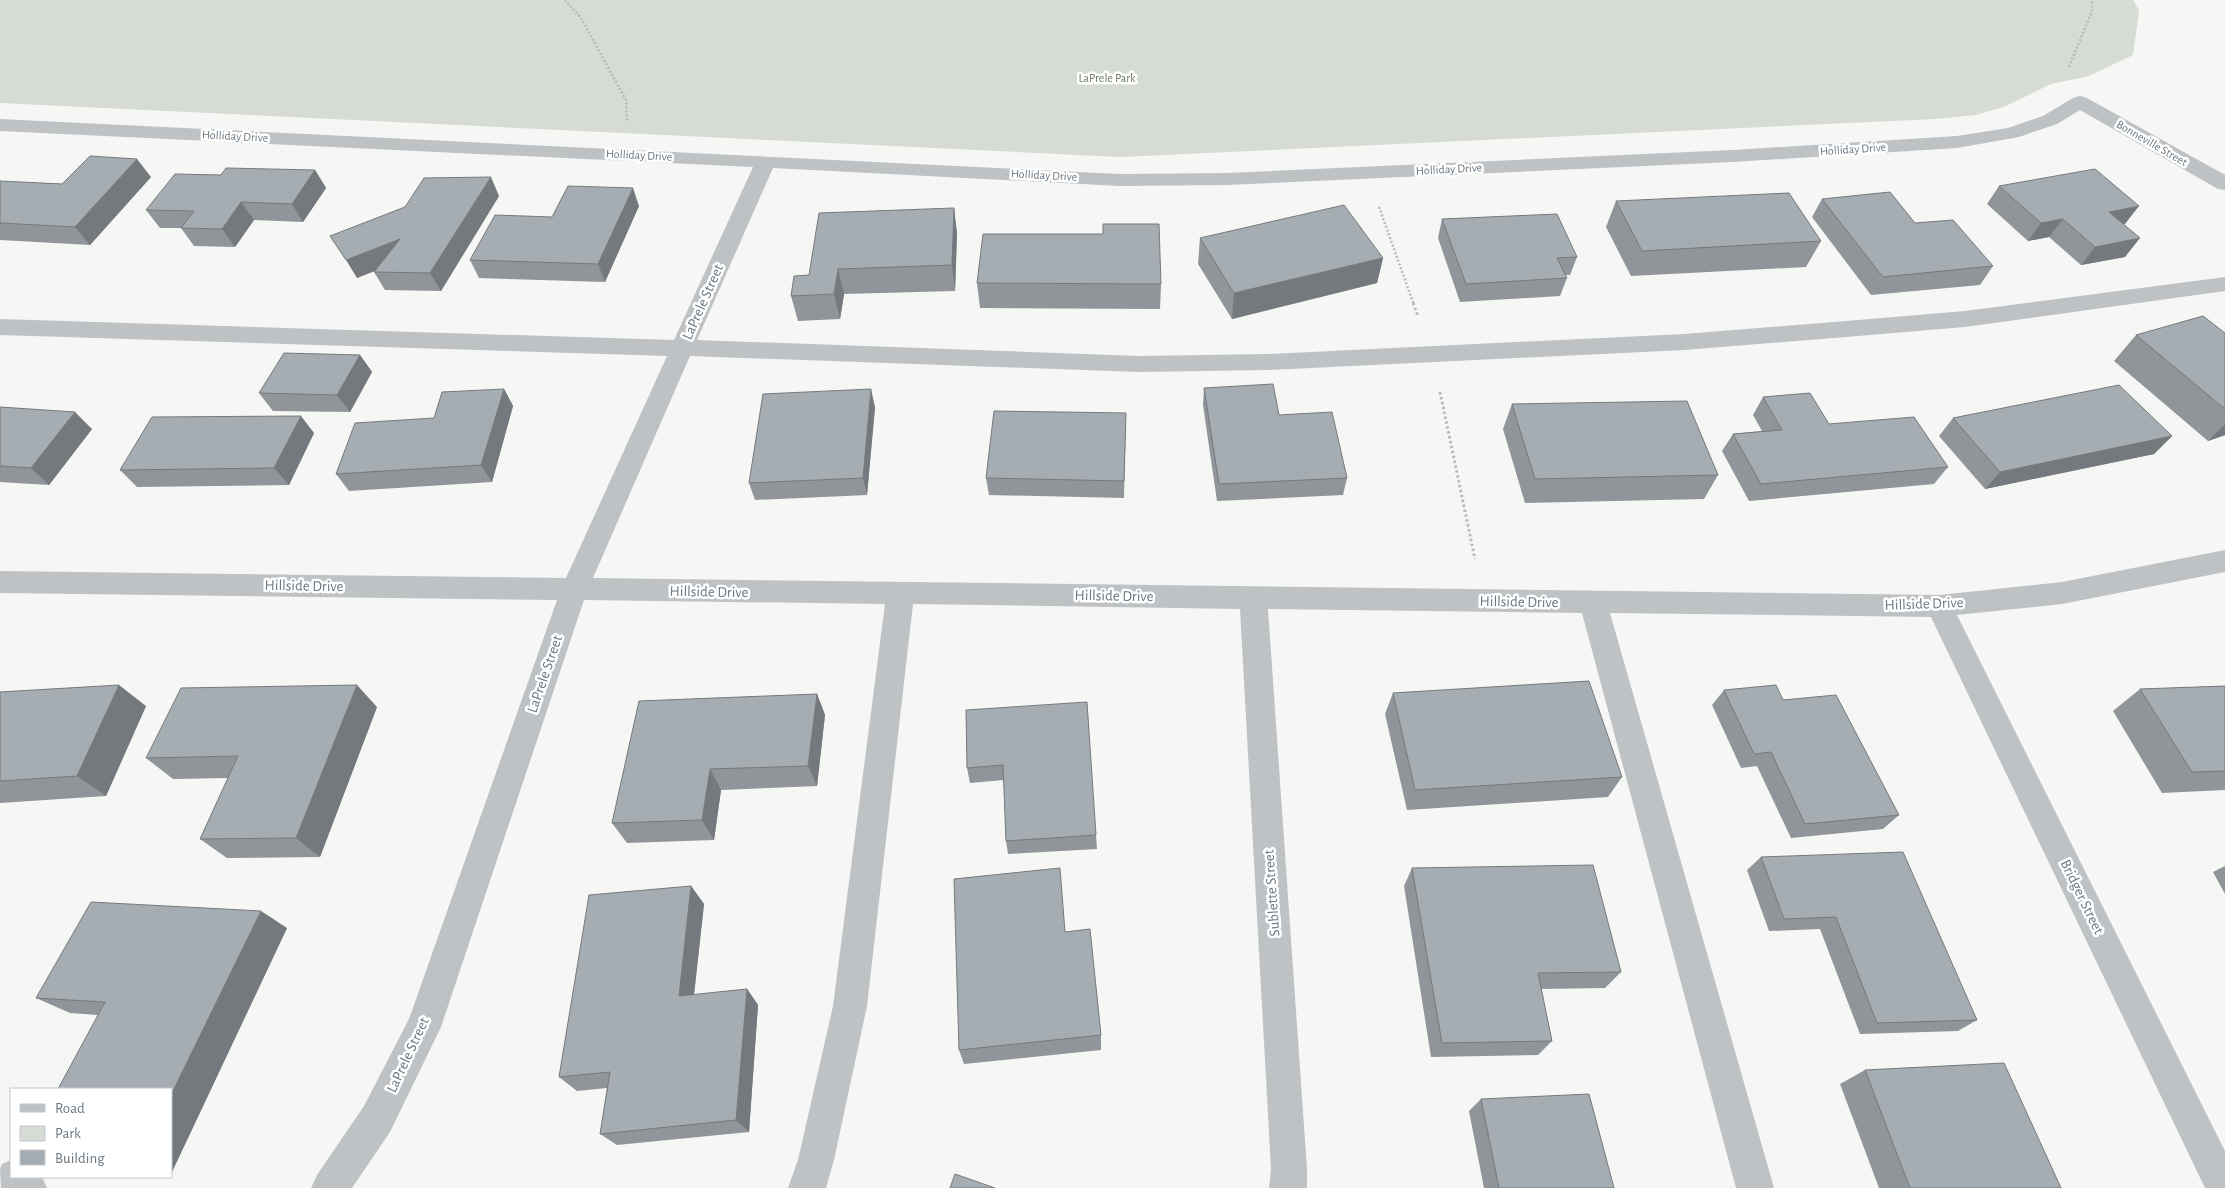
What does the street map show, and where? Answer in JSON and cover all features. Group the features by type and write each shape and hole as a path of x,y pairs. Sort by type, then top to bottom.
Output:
{"street":[{"name":"Holliday Drive","path":"0,125 610,153 1120,180 1226,179 1732,156 1957,142 2012,132 2050,120 2080,102"},
{"name":"Bonneville Street","path":"2080,102 2225,184"},
{"name":"LaPrele Street","path":"330,1188 377,1119 424,1027 574,590 766,161"},
{"path":"0,327 1139,364 1279,362 1684,342 1964,319 2225,284"},
{"name":"Hillside Drive","path":"0,582 1939,606 2062,593 2225,561"},
{"path":"807,1188 816,1160 850,1006 900,594"},
{"name":"Sublette Street","path":"1253,598 1289,1169 1288,1188"},
{"path":"1593,603 1755,1188"},
{"name":"Bridger Street","path":"1939,606 2224,1188"},
{"path":"0,1163 10,1172"},
{"path":"16,1178 28,1188"}],"path":[{"path":"565,0 581,18 626,100 628,118 610,153"},
{"path":"2080,102 2066,76 2092,11 2092,0"}],"green space":[{"name":"LaPrele Park","path":"0,0 2133,0 2139,10 2133,55 2089,76 2051,84 2006,106 1976,115 1935,119 1120,157 0,103"}],"building":[{"path":"90,156 137,159 75,227 0,223 0,181 62,184"},
{"path":"226,168 315,170 292,204 241,202 222,229 181,228 194,211 146,210 175,174 221,175"},
{"path":"2095,169 2139,206 2109,212 2140,238 2095,247 2063,219 2041,223 1999,186"},
{"path":"491,177 430,273 374,272 400,239 346,260 330,236 405,207 424,178"},
{"path":"568,186 633,188 598,264 470,260 495,215 552,217"},
{"path":"1890,192 1915,223 1953,220 1993,266 1883,277 1822,199"},
{"path":"1789,193 1821,241 1642,251 1616,201"},
{"path":"1344,205 1383,258 1234,293 1200,238"},
{"path":"954,208 952,265 838,269 834,294 791,296 794,276 809,275 819,213"},
{"path":"1557,214 1577,257 1557,258 1567,278 1466,284 1442,219"},
{"path":"1103,224 1159,224 1161,284 977,283 983,234 1103,234"},
{"path":"2203,316 2225,333 2225,409 2136,335"},
{"path":"284,353 360,355 337,395 259,393"},
{"path":"1273,384 1279,415 1332,412 1347,478 1219,484 1204,388"},
{"path":"2119,385 2172,436 2000,472 1953,418"},
{"path":"504,389 481,465 336,474 355,423 434,418 442,392"},
{"path":"871,389 863,478 749,483 763,394"},
{"path":"1810,393 1829,424 1914,417 1948,467 1761,484 1733,434 1782,430 1763,397"},
{"path":"1687,401 1718,475 1535,479 1512,404"},
{"path":"0,407 75,412 31,468 0,466"},
{"path":"994,411 1126,413 1124,481 986,478"},
{"path":"301,416 274,468 120,470 152,417"},
{"path":"1589,681 1622,777 1415,790 1393,693"},
{"path":"119,685 77,776 0,781 0,692"},
{"path":"357,685 296,838 200,839 238,756 146,758 181,688"},
{"path":"1776,685 1783,700 1836,695 1899,815 1805,824 1771,752 1754,754 1724,690"},
{"path":"2225,686 2225,771 2192,772 2140,689"},
{"path":"817,694 808,766 710,769 702,820 612,823 639,701"},
{"path":"1087,702 1096,835 1006,841 1003,765 967,768 966,710"},
{"path":"1903,852 1977,1020 1877,1023 1836,917 1784,919 1761,857"},
{"path":"1593,865 1621,972 1538,973 1552,1041 1442,1043 1412,868"},
{"path":"1060,868 1065,932 1090,929 1101,1035 959,1050 954,879"},
{"path":"691,886 679,996 747,989 736,1120 600,1134 610,1072 559,1077 589,895"},
{"path":"91,902 261,911 172,1093 172,1088 59,1088 105,1002 36,998"},
{"path":"2004,1063 2061,1188 1910,1188 1865,1070"},
{"path":"1589,1094 1614,1188 1499,1188 1481,1099"},
{"path":"955,1174 995,1188 950,1188"}]}
